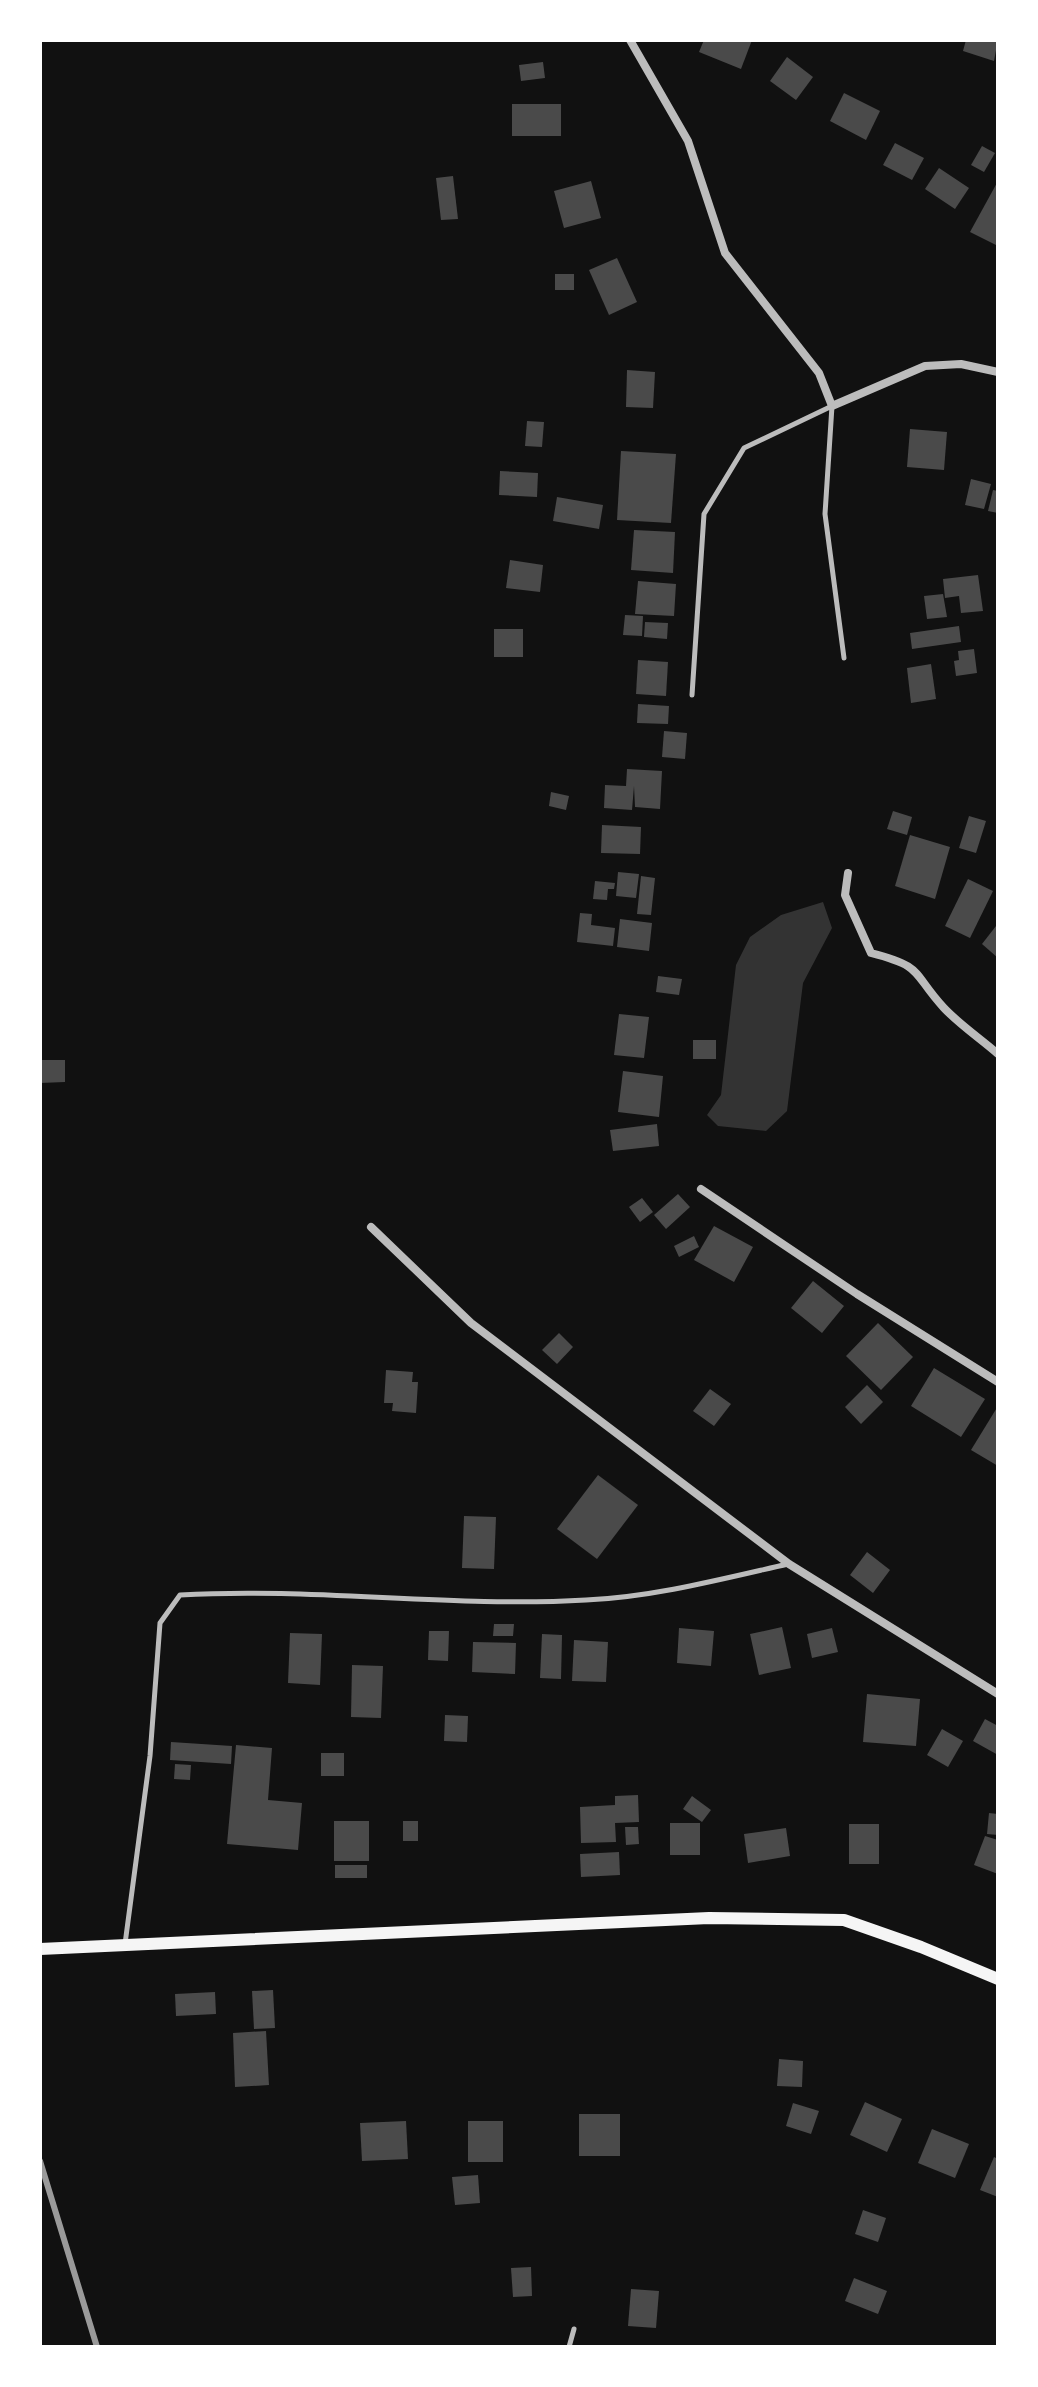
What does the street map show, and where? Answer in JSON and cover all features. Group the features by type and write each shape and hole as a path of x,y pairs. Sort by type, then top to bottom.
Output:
{"main road":[{"path":"40,1949 709,1918 844,1920 998,1979"}],"street":[{"path":"630,40 688,141 725,253 819,373 832,406 925,366 961,364 998,372"},
{"path":"848,873 845,895 871,953 904,962 922,977 944,1008 998,1054"},
{"path":"701,1189 857,1294 998,1382"},
{"path":"371,1227 471,1323 789,1564 998,1694"}],"lane":[{"path":"692,695 704,514 744,448 832,406 825,514 844,658"},
{"path":"125,1947 150,1756 160,1623 180,1595 226,1593 490,1602 588,1600 703,1583 789,1564"},
{"path":"569,2347 574,2329"}],"shaded area":[{"path":"823,902 832,928 803,983 787,1111 766,1131 718,1126 707,1115 721,1095 736,965 750,937 781,915"}],"building":[{"path":"704,40 752,40 741,69 699,52"},
{"path":"966,40 998,40 994,61 963,51"},
{"path":"787,57 813,77 796,100 770,81"},
{"path":"543,62 545,78 521,81 519,65"},
{"path":"844,93 880,111 866,140 830,121"},
{"path":"512,104 561,104 561,136 512,136"},
{"path":"895,143 924,158 912,180 883,165"},
{"path":"982,146 995,153 984,172 971,165"},
{"path":"939,168 969,188 955,209 925,189"},
{"path":"453,176 458,219 441,220 436,178"},
{"path":"591,181 601,218 564,228 554,191"},
{"path":"998,181 998,246 970,232"},
{"path":"617,258 637,302 609,315 589,270"},
{"path":"555,274 574,274 574,290 555,290"},
{"path":"627,370 655,372 653,408 626,407"},
{"path":"527,421 544,422 542,447 525,446"},
{"path":"910,429 947,432 944,470 907,467"},
{"path":"621,451 676,454 671,523 617,520"},
{"path":"500,471 538,473 537,497 499,495"},
{"path":"971,479 991,484 984,509 965,505"},
{"path":"993,490 998,491 998,513 988,511"},
{"path":"557,497 603,505 599,529 553,521"},
{"path":"634,530 675,532 673,573 631,570"},
{"path":"510,560 543,565 540,592 506,588"},
{"path":"978,575 983,611 961,613 959,596 945,598 943,579"},
{"path":"638,581 676,584 674,616 635,614"},
{"path":"943,594 947,617 927,619 924,596"},
{"path":"625,615 643,616 642,636 623,635"},
{"path":"645,622 668,623 667,639 644,637"},
{"path":"959,626 961,642 912,649 910,633"},
{"path":"494,629 523,629 523,657 494,657"},
{"path":"974,649 977,673 956,676 954,661 959,660 958,651"},
{"path":"638,660 668,662 666,696 636,694"},
{"path":"931,664 936,699 911,703 907,668"},
{"path":"638,704 669,706 668,724 637,723"},
{"path":"664,731 687,733 685,759 662,757"},
{"path":"627,769 662,771 660,809 635,807 634,786 632,810 604,808 605,785 626,786"},
{"path":"551,792 569,796 566,810 549,806"},
{"path":"893,811 912,817 907,835 887,829"},
{"path":"969,816 986,821 976,853 959,848"},
{"path":"602,825 641,827 640,854 601,853"},
{"path":"910,835 950,847 935,899 895,886"},
{"path":"618,872 639,874 636,898 616,896"},
{"path":"641,876 655,878 651,915 637,914"},
{"path":"968,879 993,891 970,938 945,926"},
{"path":"595,881 615,883 614,889 608,889 607,900 593,899"},
{"path":"580,913 592,914 591,925 615,928 613,946 577,942"},
{"path":"620,919 652,923 649,951 617,947"},
{"path":"998,927 998,958 982,944"},
{"path":"658,976 682,979 679,995 656,992"},
{"path":"619,1014 649,1017 644,1058 614,1055"},
{"path":"693,1040 716,1040 716,1059 693,1059"},
{"path":"40,1060 65,1060 65,1082 40,1083"},
{"path":"623,1071 663,1076 659,1117 618,1112"},
{"path":"657,1124 659,1146 613,1151 610,1130"},
{"path":"678,1194 690,1207 666,1229 654,1215"},
{"path":"642,1198 653,1212 640,1222 629,1207"},
{"path":"714,1226 753,1247 734,1282 694,1260"},
{"path":"694,1236 699,1247 679,1257 674,1246"},
{"path":"813,1281 844,1306 822,1333 791,1308"},
{"path":"878,1323 913,1357 881,1390 846,1356"},
{"path":"559,1333 573,1347 557,1364 542,1350"},
{"path":"934,1368 985,1399 961,1437 911,1406"},
{"path":"386,1370 413,1372 412,1382 418,1382 416,1413 392,1411 393,1403 384,1403"},
{"path":"867,1385 883,1402 861,1424 845,1407"},
{"path":"710,1389 731,1404 714,1426 693,1411"},
{"path":"998,1406 998,1466 971,1450"},
{"path":"598,1475 638,1505 597,1559 557,1529"},
{"path":"464,1516 496,1517 494,1569 462,1568"},
{"path":"867,1552 890,1570 873,1593 850,1575"},
{"path":"494,1624 514,1624 513,1636 493,1636"},
{"path":"782,1627 791,1668 759,1675 750,1634"},
{"path":"679,1628 714,1631 711,1666 677,1663"},
{"path":"832,1628 838,1652 812,1658 807,1634"},
{"path":"429,1631 449,1631 448,1661 428,1660"},
{"path":"290,1633 322,1634 320,1685 288,1683"},
{"path":"542,1634 562,1635 561,1679 540,1678"},
{"path":"574,1640 608,1642 606,1682 572,1681"},
{"path":"473,1642 516,1643 515,1674 472,1672"},
{"path":"352,1665 383,1666 381,1718 351,1717"},
{"path":"867,1694 920,1699 916,1746 863,1742"},
{"path":"445,1715 468,1716 467,1742 444,1741"},
{"path":"985,1719 998,1726 998,1755 973,1741"},
{"path":"942,1729 963,1741 948,1767 927,1755"},
{"path":"171,1742 232,1746 231,1764 170,1760"},
{"path":"236,1745 272,1748 268,1800 302,1803 298,1850 227,1844"},
{"path":"321,1753 344,1753 344,1776 321,1776"},
{"path":"175,1764 191,1765 190,1780 174,1779"},
{"path":"638,1795 639,1822 615,1823 616,1842 581,1843 580,1807 615,1805 615,1796"},
{"path":"692,1796 711,1810 702,1822 683,1809"},
{"path":"989,1813 998,1814 998,1835 987,1834"},
{"path":"334,1821 369,1821 369,1861 334,1861"},
{"path":"403,1821 418,1821 418,1841 403,1841"},
{"path":"670,1823 700,1823 700,1855 670,1855"},
{"path":"849,1824 879,1824 879,1864 849,1864"},
{"path":"625,1827 638,1827 639,1844 626,1845"},
{"path":"786,1828 790,1856 748,1863 744,1834"},
{"path":"985,1836 998,1840 998,1874 974,1865"},
{"path":"619,1852 620,1875 581,1877 580,1854"},
{"path":"335,1865 367,1865 367,1878 335,1878"},
{"path":"273,1990 275,2028 254,2029 252,1991"},
{"path":"215,1992 216,2014 176,2016 175,1994"},
{"path":"266,2031 269,2085 235,2087 233,2033"},
{"path":"779,2059 803,2061 802,2087 777,2086"},
{"path":"865,2102 902,2119 887,2152 850,2135"},
{"path":"793,2103 819,2111 811,2134 786,2126"},
{"path":"579,2114 620,2114 620,2156 579,2156"},
{"path":"406,2121 408,2159 362,2161 360,2123"},
{"path":"468,2121 503,2121 503,2162 468,2162"},
{"path":"932,2129 969,2144 955,2178 918,2163"},
{"path":"994,2157 998,2159 998,2197 980,2190"},
{"path":"478,2175 480,2203 455,2205 452,2177"},
{"path":"863,2210 886,2218 878,2242 855,2234"},
{"path":"531,2267 532,2296 513,2297 511,2268"},
{"path":"854,2278 887,2291 878,2314 845,2301"},
{"path":"631,2289 659,2291 656,2328 628,2326"}],"railway":[{"path":"40,2161 97,2347"}]}
